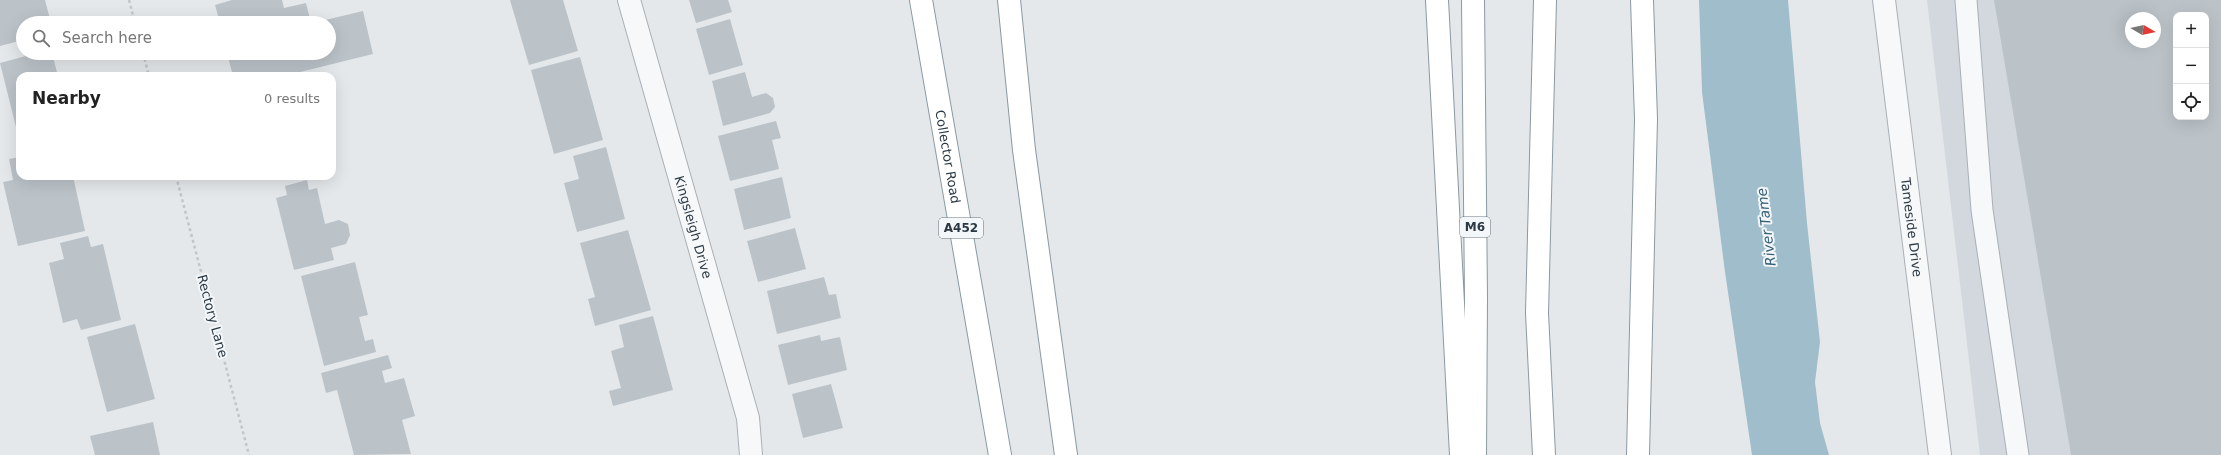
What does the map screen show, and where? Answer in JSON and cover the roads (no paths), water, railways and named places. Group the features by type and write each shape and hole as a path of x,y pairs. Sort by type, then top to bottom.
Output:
{"highway":[{"name":"Collector Road","path":"921,0 1000,455"},
{"path":"1009,0 1024,150 1066,455"},
{"path":"1437,0 1461,455"},
{"name":"M6","path":"1473,0 1476,297 1474,455"},
{"path":"1544,455 1537,313 1545,0"},
{"path":"1638,455 1646,119 1642,0"}],"street":[{"name":"Kingsleigh Drive","path":"629,0 748,418 751,455"},
{"name":"Tameside Drive","path":"1884,0 1940,455"}],"lane":[{"path":"1966,0 1982,210 2018,455"}],"water":[{"name":"River Tame","path":"1699,0 1788,0 1807,223 1820,342 1815,382 1820,423 1829,455 1752,455 1725,272 1702,92"}]}
